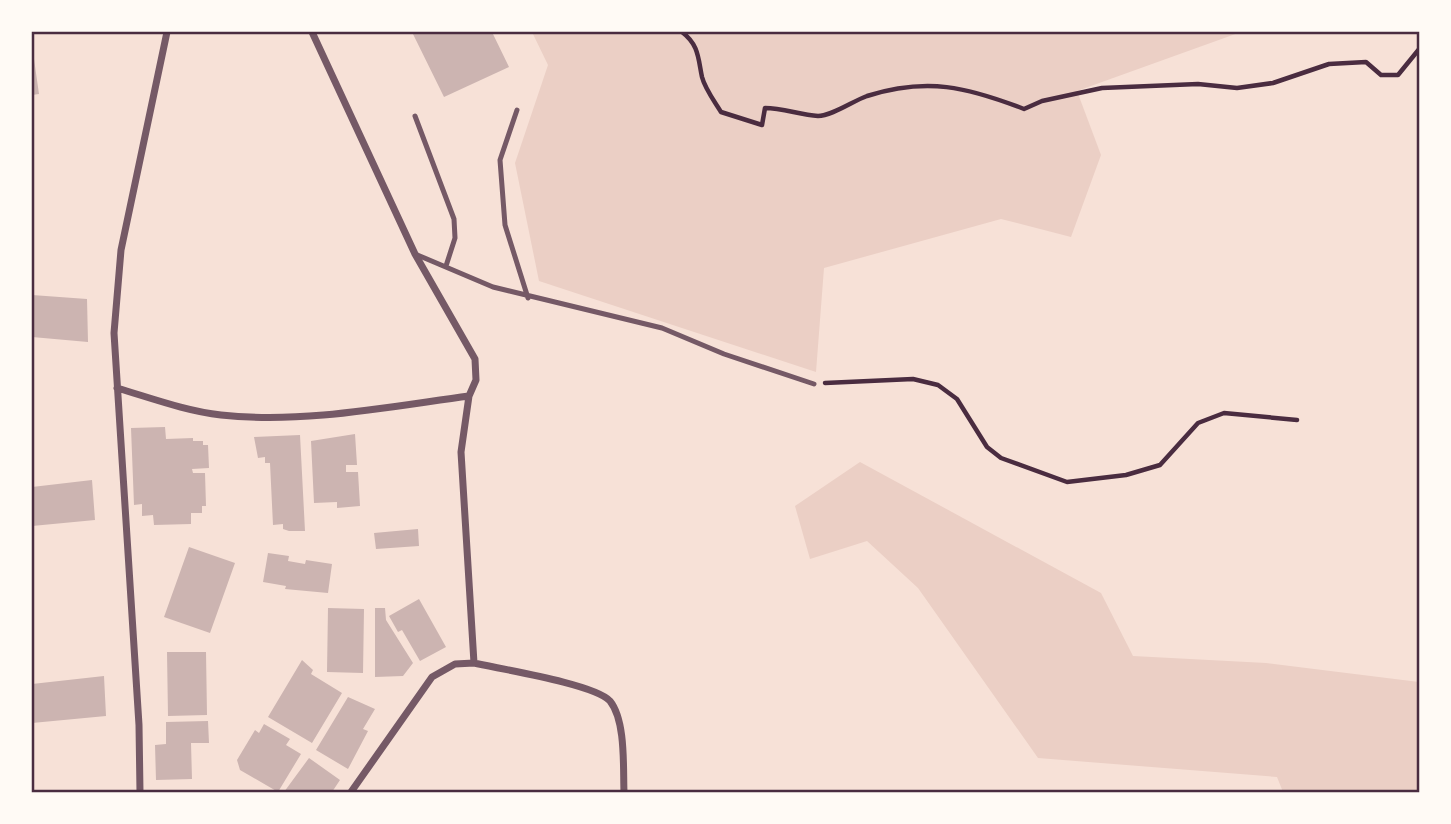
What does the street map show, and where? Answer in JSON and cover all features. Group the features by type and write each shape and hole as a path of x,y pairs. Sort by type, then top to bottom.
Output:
{"street":[{"path":"140,793 139,725 114,333 121,250 167,32"},
{"path":"312,32 415,254 475,359 476,380 469,396 461,452 474,663"},
{"path":"117,388 190,409 234,416 290,416 469,396"},
{"path":"351,793 432,677 455,664 474,663 589,689 610,701 621,732 625,793"}],"lane":[{"path":"517,110 500,160 505,225 528,298"},
{"path":"415,116 454,219 455,238 446,266"},
{"path":"415,254 493,287 528,298 662,327 724,354 814,384"}],"path":[{"path":"682,32 692,39 702,61 702,78 721,113 762,125 765,108 784,108 820,116 895,87 920,84 981,93 1024,109 1042,101 1102,88 1159,85 1254,86 1329,64 1366,62 1381,75 1398,75 1419,48"},
{"path":"814,384 913,379 938,385 957,399 987,447 1000,458 1067,482 1126,475 1160,465 1198,423 1224,413 1297,420"}],"shaded area":[{"path":"532,32 1241,32 1077,91 1101,155 1071,237 1001,219 824,268 816,372 539,281 515,163 548,65"},
{"path":"860,462 1101,593 1133,656 1266,663 1419,682 1419,792 1283,792 1277,777 1038,758 918,588 867,541 810,559 795,506"}],"building":[{"path":"412,32 492,32 509,67 444,97"},
{"path":"32,45 39,94 32,95"},
{"path":"32,295 87,299 88,342 32,337"},
{"path":"165,427 166,439 193,438 193,441 203,441 203,445 208,445 209,468 192,469 193,473 205,473 206,506 202,506 202,513 191,513 191,524 154,525 153,515 142,516 142,504 134,505 131,428"},
{"path":"355,434 357,465 346,465 346,472 358,472 360,506 337,508 337,502 314,503 311,441"},
{"path":"300,435 305,531 289,531 283,529 283,524 273,525 270,463 265,463 265,457 258,458 254,437"},
{"path":"92,480 95,520 32,526 32,487"},
{"path":"418,529 419,546 376,549 374,533"},
{"path":"189,547 235,563 210,633 164,617"},
{"path":"268,553 289,556 288,561 305,564 306,560 332,564 328,593 285,589 286,586 263,582"},
{"path":"419,599 446,647 420,661 402,630 398,632 389,616"},
{"path":"328,608 364,609 363,673 327,672"},
{"path":"375,608 385,608 386,620 413,663 403,676 375,677"},
{"path":"167,652 206,652 207,715 168,716"},
{"path":"302,660 313,670 311,674 342,693 312,743 268,717"},
{"path":"104,676 106,716 32,723 32,684"},
{"path":"348,697 375,709 363,729 368,731 348,769 316,750"},
{"path":"208,721 209,743 191,743 192,779 156,780 155,745 166,744 166,722"},
{"path":"264,724 290,739 286,745 301,754 278,792 240,770 237,760 255,730 259,733"},
{"path":"309,758 340,780 332,792 284,792"}]}
